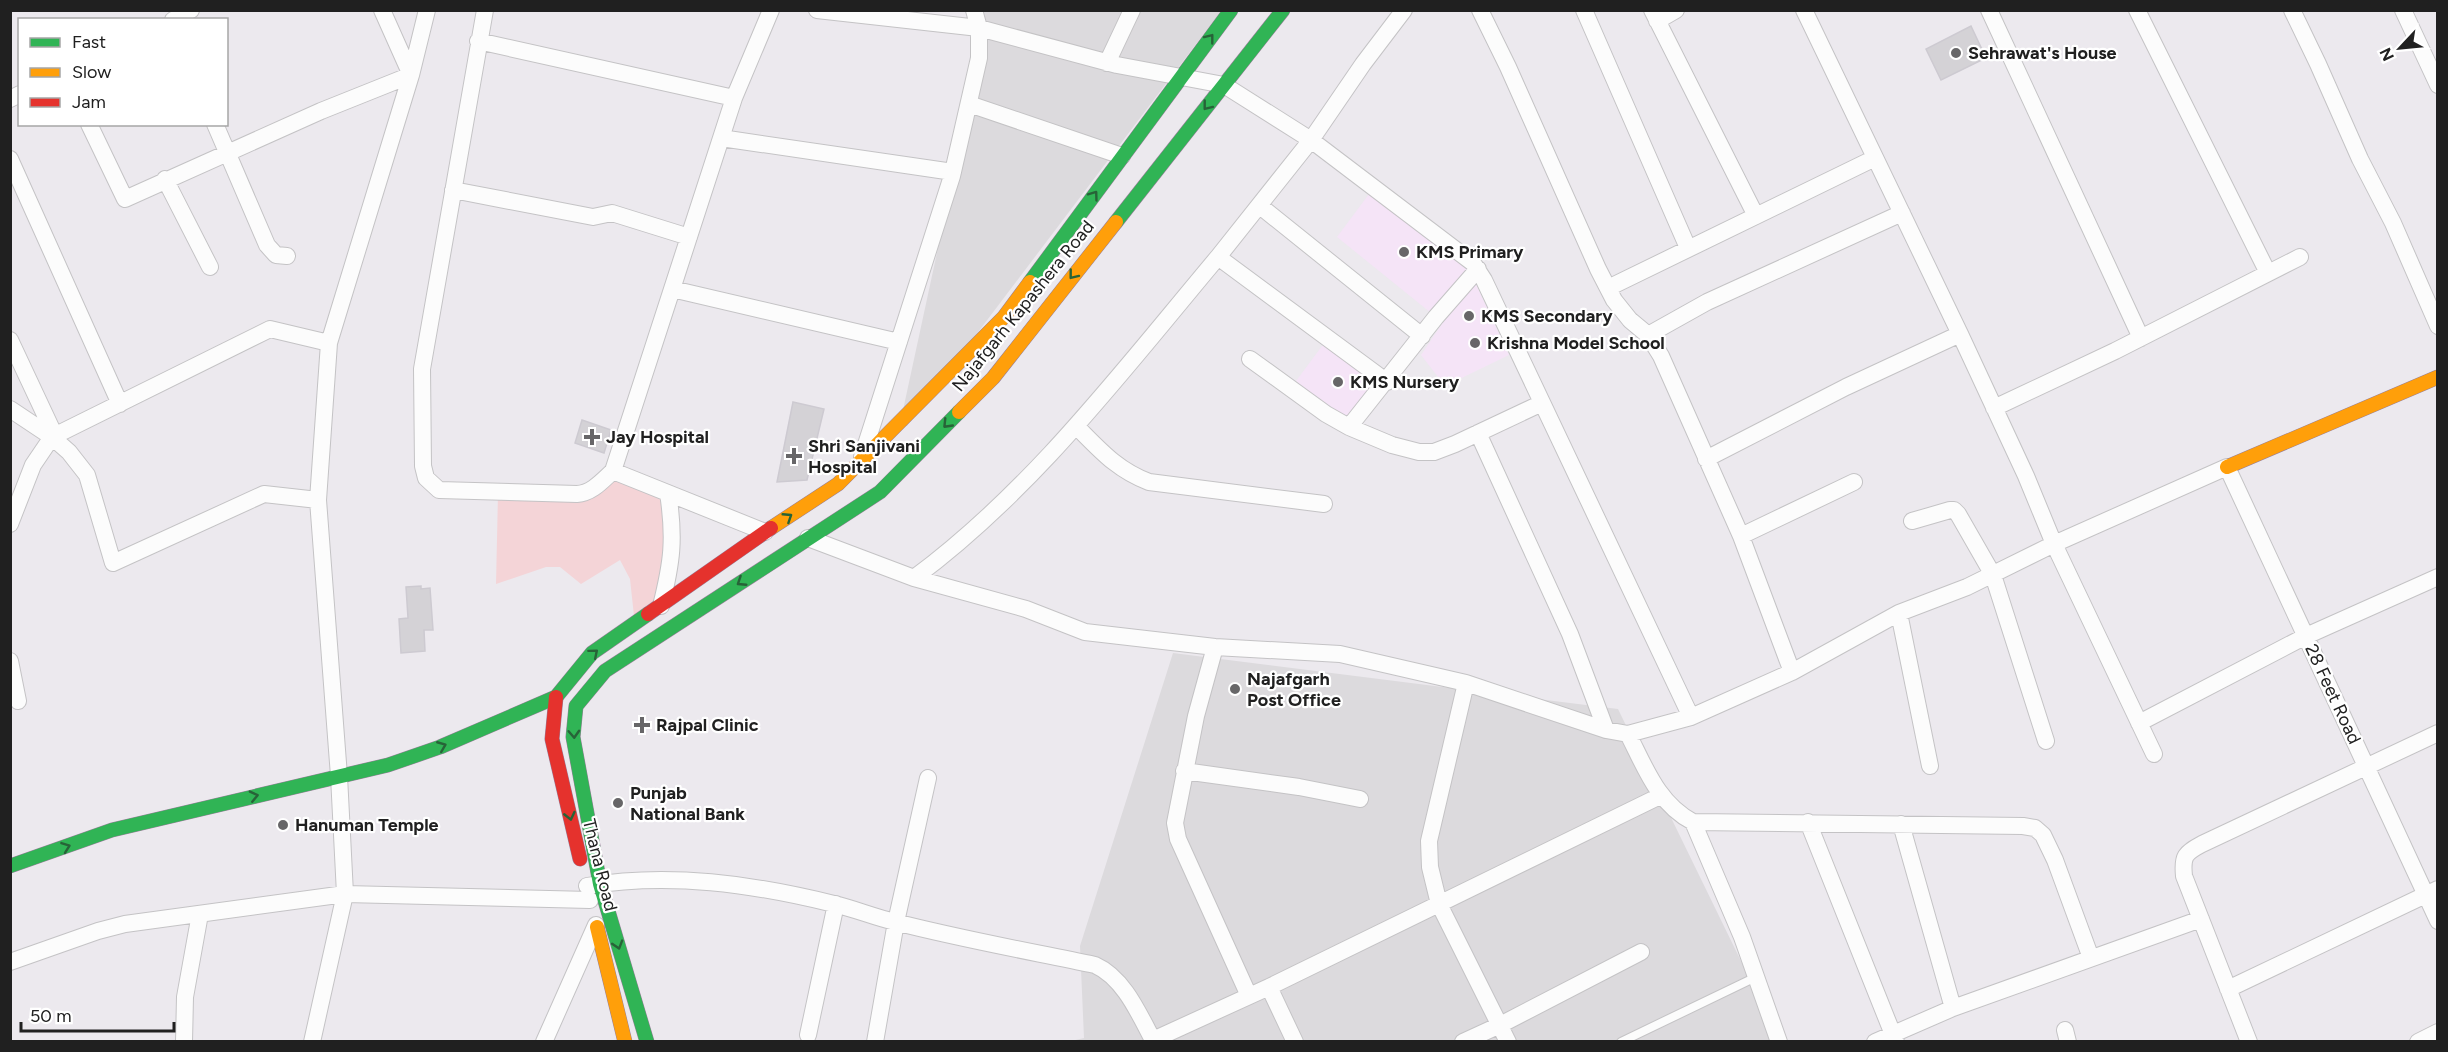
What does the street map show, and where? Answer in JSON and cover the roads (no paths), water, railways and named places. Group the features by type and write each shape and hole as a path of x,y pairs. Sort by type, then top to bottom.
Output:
{"main road":[{"name":"Najafgarh Kapashera Road","path":"556,697 592,653 838,484 1004,317 1180,76 1232,10"},
{"name":"Najafgarh Kapashera Road","path":"576,706 604,671 880,492 993,378 1282,10"},
{"path":"2227,467 2438,377"},
{"path":"10,867 112,830 388,765 440,747 556,697 576,706 573,737 592,890 647,1041"},
{"name":"Thana Road","path":"556,697 552,739 592,890 596,925 625,1041"}],"street":[{"path":"177,18 191,10"},
{"path":"382,10 411,75"},
{"path":"312,1041 345,894 339,776 318,500 329,343 411,75 427,10"},
{"path":"485,10 422,369 423,466 426,478 439,490 577,494 585,494 613,471 734,98 771,10"},
{"path":"817,10 979,28 1107,63 1224,85 1311,140 1473,263 1478,269 1691,717"},
{"path":"860,463 953,172 979,58 979,28 974,10"},
{"path":"1107,63 1132,10"},
{"path":"914,578 952,549 1076,426 1260,206 1311,140 1363,64 1404,10"},
{"path":"1480,10 1608,288 1630,320 1648,335 1661,356 1740,536 1792,672"},
{"path":"1584,10 1688,248"},
{"path":"1676,10 1654,16 1756,216"},
{"path":"1804,10 1960,334 2026,476 2054,544 2154,754"},
{"path":"1989,10 2141,338"},
{"path":"2137,10 2268,273"},
{"path":"2292,10 2438,326"},
{"path":"2403,10 2438,84"},
{"path":"478,42 734,98"},
{"path":"90,126 125,199 227,152 411,75"},
{"path":"969,104 1122,156"},
{"path":"216,126 267,244 276,255 287,256"},
{"path":"721,138 953,172"},
{"path":"1608,288 1875,158"},
{"path":"10,159 120,404"},
{"path":"165,179 210,267"},
{"path":"453,190 594,217 612,213 689,237"},
{"path":"1260,206 1422,336"},
{"path":"1648,335 1707,302 1902,213"},
{"path":"1218,257 1387,382"},
{"path":"1994,408 2141,338 2301,257"},
{"path":"1348,427 1478,269"},
{"path":"672,290 899,342"},
{"path":"10,524 33,465 54,436 270,329 329,343"},
{"path":"1706,459 1846,387 1960,334"},
{"path":"10,340 54,436"},
{"path":"1250,359 1326,414 1348,427 1392,445 1419,452 1434,452 1542,403"},
{"path":"10,409 54,436 87,475 113,563 264,494 318,500"},
{"path":"1076,426 1115,465 1132,476 1149,482 1324,504"},
{"path":"1478,433 1570,634 1606,730"},
{"path":"808,538 914,578 1026,609 1085,632 1215,646 1340,654 1466,683 1606,730 1628,734 1691,717 1792,672 1899,613 1993,575 2054,544 2227,467"},
{"name":"28 Feet Road","path":"2227,467 2367,767 2431,892 2438,921"},
{"path":"613,471 765,532"},
{"path":"1740,536 1854,482"},
{"path":"662,606 672,562 673,531 668,493"},
{"path":"1912,520 1954,510 1993,575 2046,741"},
{"path":"2139,723 2306,636 2438,577"},
{"path":"1899,613 1930,766"},
{"path":"1215,646 1175,815 1178,839 1249,996"},
{"path":"10,661 18,701"},
{"path":"1466,683 1429,841 1430,867 1439,904 1508,1041"},
{"path":"1628,734 1660,796 1678,814 1692,822 1808,822 2035,828 2043,835 2055,860 2091,958"},
{"path":"2249,1041 2184,876 2182,861 2189,851 2438,734"},
{"path":"1184,771 1299,786 1360,799"},
{"path":"875,1041 896,922 928,778"},
{"path":"10,962 116,927 345,894 592,890 632,880 713,882 759,887 836,904 896,922 1095,965 1108,971 1118,980 1154,1040 1269,987 1660,796"},
{"path":"1692,822 1742,937 1779,1041"},
{"path":"1808,822 1894,1038"},
{"path":"1901,824 1953,1008"},
{"path":"2228,989 2431,892"},
{"path":"808,1035 836,904"},
{"path":"184,1041 185,998 200,914"},
{"path":"1875,1041 1894,1038 1953,1008 2201,919"},
{"path":"544,1041 596,925"},
{"path":"1463,1041 1500,1025 1641,952"},
{"path":"1269,987 1295,1041"},
{"path":"2418,1041 2438,1032"}],"lane":[{"path":"1621,1041 1756,977"}],"place":[{"name":"Sehrawat's House","path":"1956,53"},
{"name":"KMS Primary","path":"1404,252"},
{"name":"KMS Secondary","path":"1469,316"},
{"name":"Krishna Model School","path":"1475,343"},
{"name":"KMS Nursery","path":"1338,382"},
{"name":"Jay Hospital","path":"592,437"},
{"name":"Shri Sanjivani Hospital","path":"794,456"},
{"name":"Najafgarh Post Office","path":"1235,689"},
{"name":"Rajpal Clinic","path":"642,725"},
{"name":"Punjab National Bank","path":"618,803"},
{"name":"Hanuman Temple","path":"283,825"}]}
